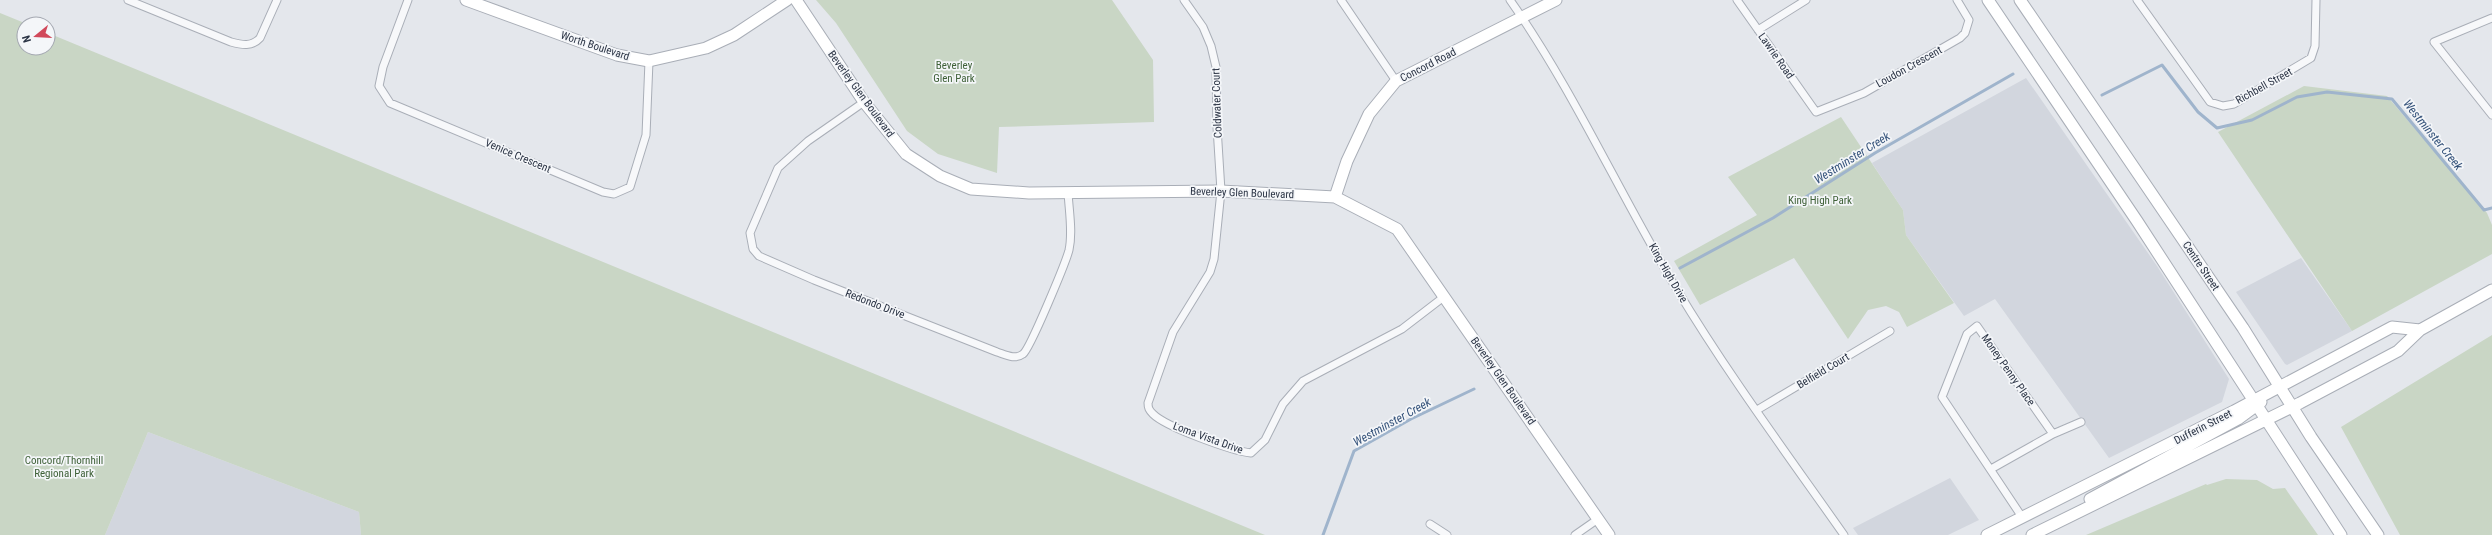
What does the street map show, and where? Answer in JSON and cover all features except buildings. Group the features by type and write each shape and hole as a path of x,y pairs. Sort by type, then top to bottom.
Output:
{"main road":[{"name":"Worth Boulevard","path":"466,0 617,55 649,61 706,48 734,35 787,0"},
{"name":"Beverley Glen Boulevard","path":"796,0 864,102 906,154 940,176 971,189 1029,193 1220,191 1335,197 1397,229 1445,296 1609,535"},
{"name":"Concord Road","path":"1335,197 1347,161 1368,114 1396,81 1556,0"},
{"path":"1988,0 2137,221 2341,535"},
{"name":"Centre Street","path":"2020,0 2378,535"},
{"name":"Dufferin Street","path":"2032,535 2292,407 2398,352 2420,330 2492,290"},
{"name":"Dufferin Street","path":"1987,535 2255,404 2266,394 2392,328 2420,330"},
{"path":"2263,361 2268,379 2266,394"},
{"path":"2046,528 2098,494 2255,404"}],"street":[{"path":"128,0 231,42 246,45 257,42 260,38 277,0"},
{"name":"Venice Crescent","path":"408,0 384,67 379,86 390,103 603,192 614,194 630,186 640,159 646,135 649,61"},
{"name":"Coldwater Court","path":"1184,0 1203,27 1211,46 1216,67 1220,191"},
{"path":"1341,0 1396,81"},
{"name":"King High Drive","path":"1510,0 1571,95 1676,288 1757,410 1844,535"},
{"name":"Lawrie Road","path":"1737,0 1816,112"},
{"path":"1758,30 1806,0"},
{"name":"Loudon Crescent","path":"1816,112 1864,93 1960,38 1965,33 1969,20 1957,0"},
{"name":"Richbell Street","path":"2137,0 2210,102 2223,106 2234,104 2311,58 2315,46 2316,0"},
{"path":"2492,18 2434,42 2492,115"},
{"name":"Redondo Drive","path":"864,102 808,141 778,168 750,233 753,249 759,256 814,280 997,352 1011,357 1019,356 1029,347 1069,250 1068,192"},
{"name":"Loma Vista Drive","path":"1220,191 1214,259 1210,272 1173,332 1148,403 1148,409 1153,415 1166,423 1240,452 1251,453 1265,440 1283,404 1303,381 1402,328 1445,296"},
{"name":"Money Penny Place","path":"2022,517 1942,397 1967,334 1977,326 2053,434"},
{"name":"Belfield Court","path":"1757,410 1890,331"},
{"path":"1991,469 2053,434 2081,422"},
{"path":"1576,535 1598,520"},
{"path":"1430,524 1447,535"}],"shaded area":[{"path":"2026,78 2157,266 2229,379 2222,402 2109,458 1995,299 1964,316 1906,235 1903,210 1872,163"},
{"path":"2301,258 2352,331 2287,365 2236,292"},
{"path":"148,432 359,512 361,535 105,535"},
{"path":"1950,478 1979,520 1948,535 1858,535 1853,528"}],"green space":[{"name":"Beverley Glen Park","path":"816,0 1112,0 1153,60 1154,122 999,127 997,173 938,154 907,131 836,23"},
{"name":"Concord/Thornhill Regional Park","path":"0,13 16,20 16,56 56,56 56,36 1265,535 361,535 359,512 148,432 105,535 0,535"},
{"path":"2304,86 2387,96 2487,213 2492,225 2492,254 2352,331 2218,132"},
{"name":"King High Park","path":"1841,117 1903,210 1906,235 1954,303 1907,327 1899,312 1886,306 1868,310 1848,339 1794,258 1700,305 1674,261 1757,215 1728,177"},
{"path":"2492,335 2492,535 2400,535 2341,427"},
{"path":"2226,479 2257,480 2273,489 2285,488 2318,535 2086,535 2206,484 2207,485"}],"waterway":[{"name":"Westminster Creek","path":"2102,95 2162,65 2198,112 2217,128 2252,120 2297,97 2327,92 2392,99 2484,210 2492,208"},
{"name":"Westminster Creek","path":"1680,268 1773,218 1875,153 2013,74"},
{"name":"Westminster Creek","path":"1323,535 1354,451 1411,419 1474,389"}]}
